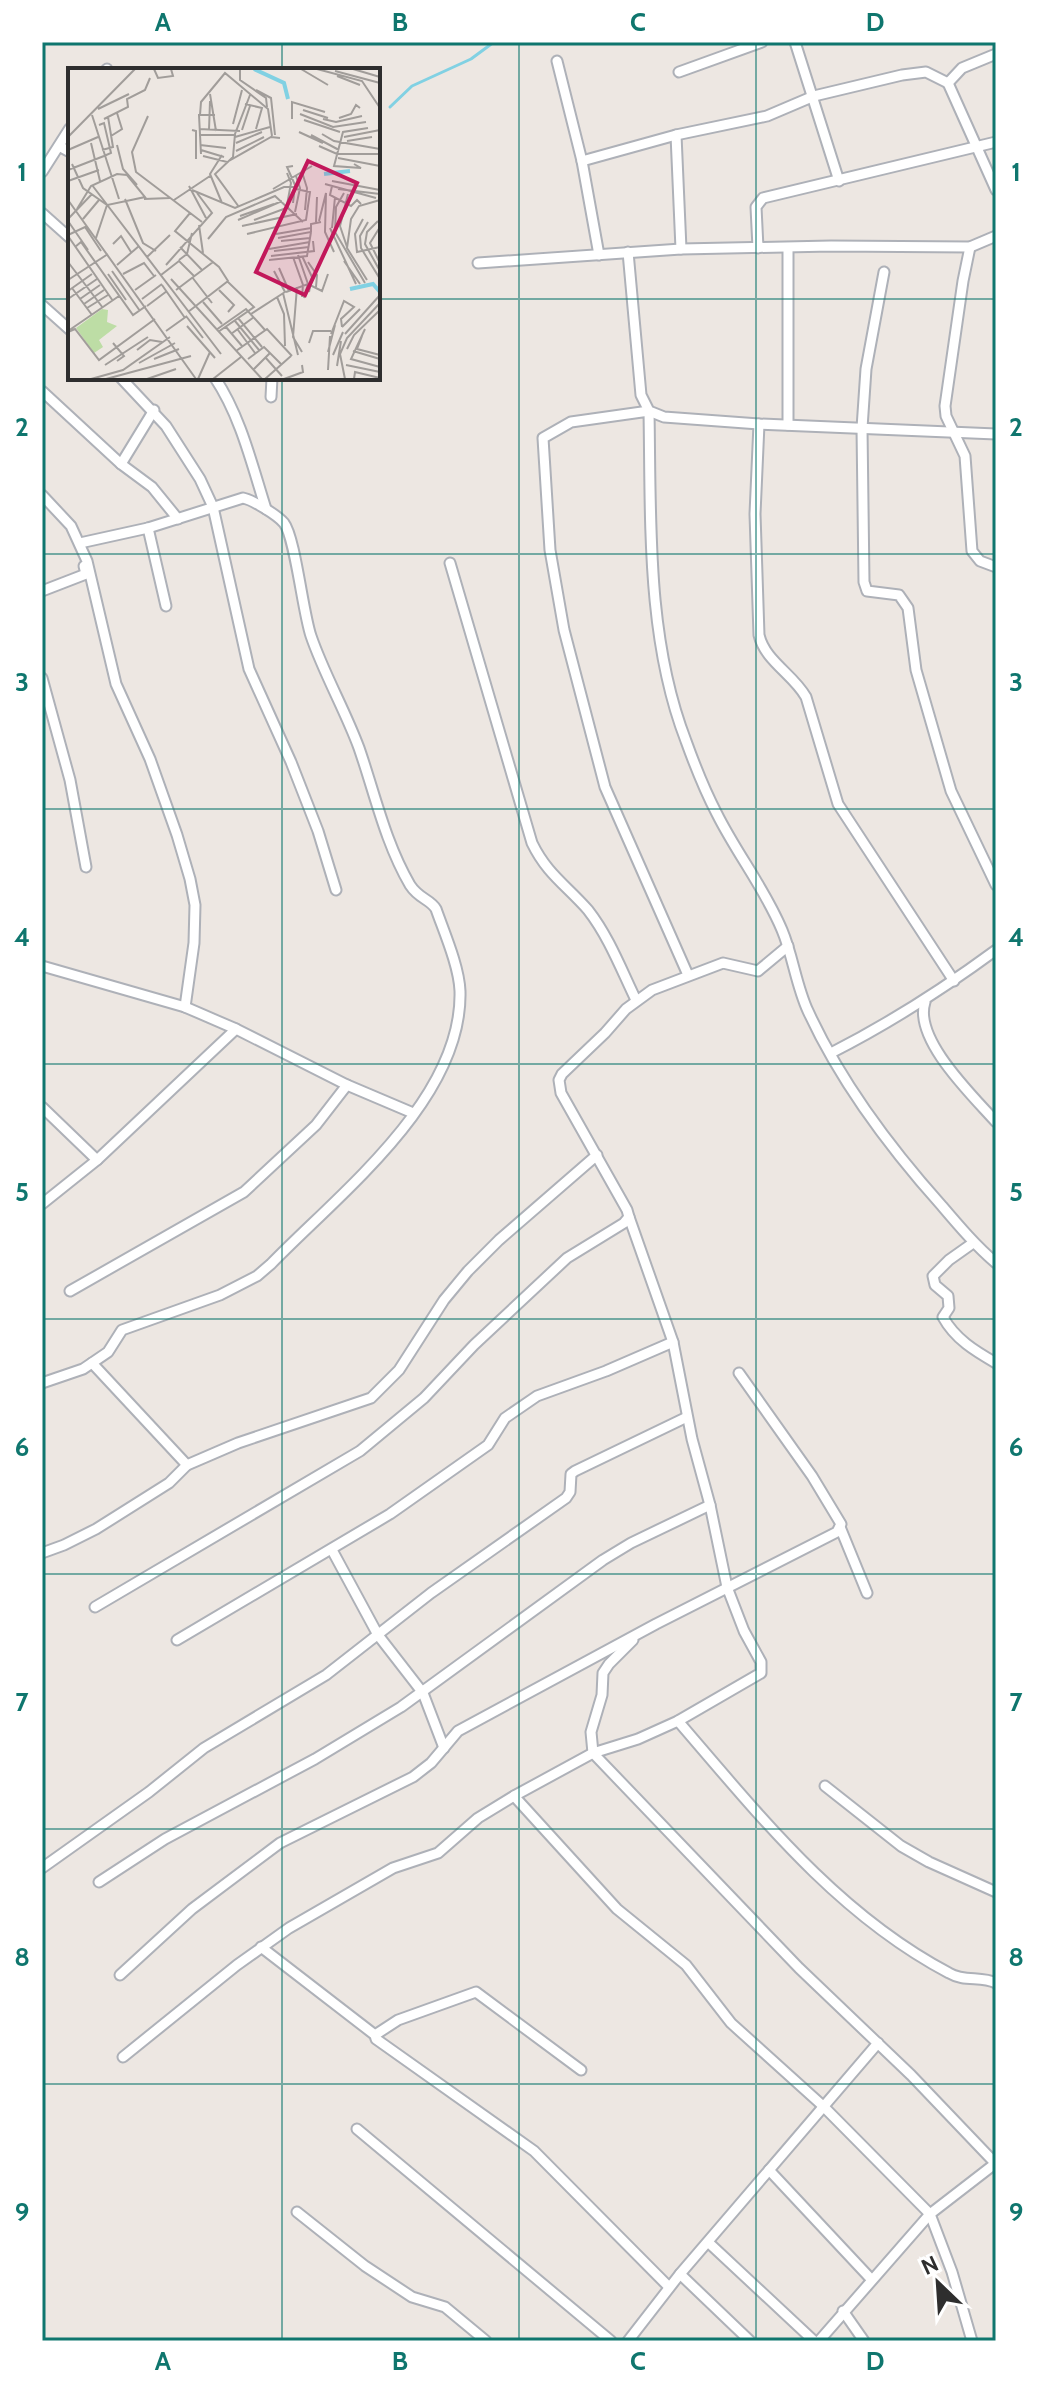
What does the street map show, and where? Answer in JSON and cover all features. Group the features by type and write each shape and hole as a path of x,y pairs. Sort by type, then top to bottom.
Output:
{"street":[{"path":"679,72 762,42"},
{"path":"795,42 839,181"},
{"path":"948,83 962,68 996,54"},
{"path":"557,61 582,161 599,255"},
{"path":"582,161 676,135 767,116 814,96 918,72 935,75 948,83 996,190"},
{"path":"42,172 68,131"},
{"path":"676,135 681,249"},
{"path":"758,248 756,207 763,198 996,142"},
{"path":"59,146 68,151"},
{"path":"42,213 68,236"},
{"path":"478,263 681,249 970,247 996,236"},
{"path":"970,247 946,396 946,416 965,456 972,551 980,561 996,567"},
{"path":"788,248 788,425"},
{"path":"628,252 641,395 649,411 651,533 659,627 685,739 716,813 774,913 788,946 799,989 831,1053 893,1148 973,1243 996,1263"},
{"path":"884,272 866,369 862,428 864,582 867,591 899,595 908,608 916,670 951,791 996,885"},
{"path":"42,305 68,328"},
{"path":"123,380 154,410 191,463 213,507 249,669 291,762 318,831 336,890"},
{"path":"216,380 246,443 266,511"},
{"path":"271,397 272,380"},
{"path":"42,391 121,464 152,487 178,519"},
{"path":"121,464 154,410"},
{"path":"688,975 605,787 564,630 550,550 543,438 571,422 649,411 664,417 759,424 996,434"},
{"path":"759,424 755,514 761,646 806,697 838,804 954,981"},
{"path":"42,495 71,526 80,543 92,578 116,684 150,759 190,879 195,905 194,952 185,1007"},
{"path":"42,1383 71,1374 92,1363 108,1352 122,1330 220,1295 257,1276 351,1185 432,1089 450,1053 459,1007 458,981 436,909 415,892 402,870 373,799 358,745 322,665 303,607 284,523 254,501 243,498 148,528 80,543"},
{"path":"148,528 166,606"},
{"path":"42,591 86,574 80,543"},
{"path":"450,563 532,843 549,872 570,890 604,932 636,1000"},
{"path":"42,678 70,780 86,867"},
{"path":"123,2057 261,1947 316,1912 393,1868 438,1853 478,1818 593,1753 638,1739 678,1721 761,1673 761,1662 744,1631 727,1587 687,1417 673,1342 629,1217 561,1093 559,1080 636,1000 688,975 723,963 758,971 788,946"},
{"path":"831,1053 883,1027 925,1001 996,950"},
{"path":"42,966 185,1007 347,1085 413,1113"},
{"path":"925,1001 922,1009 924,1022 934,1046 996,1122"},
{"path":"42,1204 97,1160 236,1029"},
{"path":"70,1291 244,1192 316,1125 347,1085"},
{"path":"42,1107 97,1160"},
{"path":"42,1553 96,1529 169,1483 187,1465 238,1443 371,1398 399,1370 444,1300 468,1271 597,1155"},
{"path":"95,1607 360,1451 424,1398 474,1345 567,1258 629,1217"},
{"path":"973,1243 933,1276 935,1285 948,1296 949,1308 943,1317 947,1324 963,1342 996,1363"},
{"path":"177,1640 390,1514 488,1445 505,1418 537,1396 673,1342"},
{"path":"92,1363 187,1465"},
{"path":"739,1373 812,1476 840,1527 867,1593"},
{"path":"42,1868 149,1792 192,1756 326,1675 431,1593 566,1498 570,1492 570,1478 575,1471 687,1417"},
{"path":"99,1882 165,1839 315,1759 423,1693 603,1560 710,1505"},
{"path":"120,1975 192,1909 280,1843 413,1777 431,1763 458,1731 727,1587 837,1532 840,1527"},
{"path":"332,1550 378,1635 423,1693 444,1748"},
{"path":"637,1635 603,1673 602,1695 591,1732 593,1753 799,1968 878,2043 996,2164 930,2214 817,2341 709,2243"},
{"path":"678,1721 782,1842 857,1912 903,1948 953,1976 996,1983"},
{"path":"825,1786 901,1846 996,1892"},
{"path":"514,1796 617,1909 686,1965 731,2023 823,2106 930,2214 952,2272 972,2341"},
{"path":"261,1947 375,2035 376,2039 534,2151 669,2287"},
{"path":"375,2035 398,2020 476,1992 581,2070"},
{"path":"628,2341 669,2287 878,2043"},
{"path":"357,2129 611,2341"},
{"path":"769,2170 871,2279"},
{"path":"297,2212 365,2266 412,2297 445,2307 486,2341"},
{"path":"680,2274 750,2341"},
{"path":"843,2311 864,2341"}],"waterway":[{"path":"390,107 412,86 471,59 494,42"}]}
